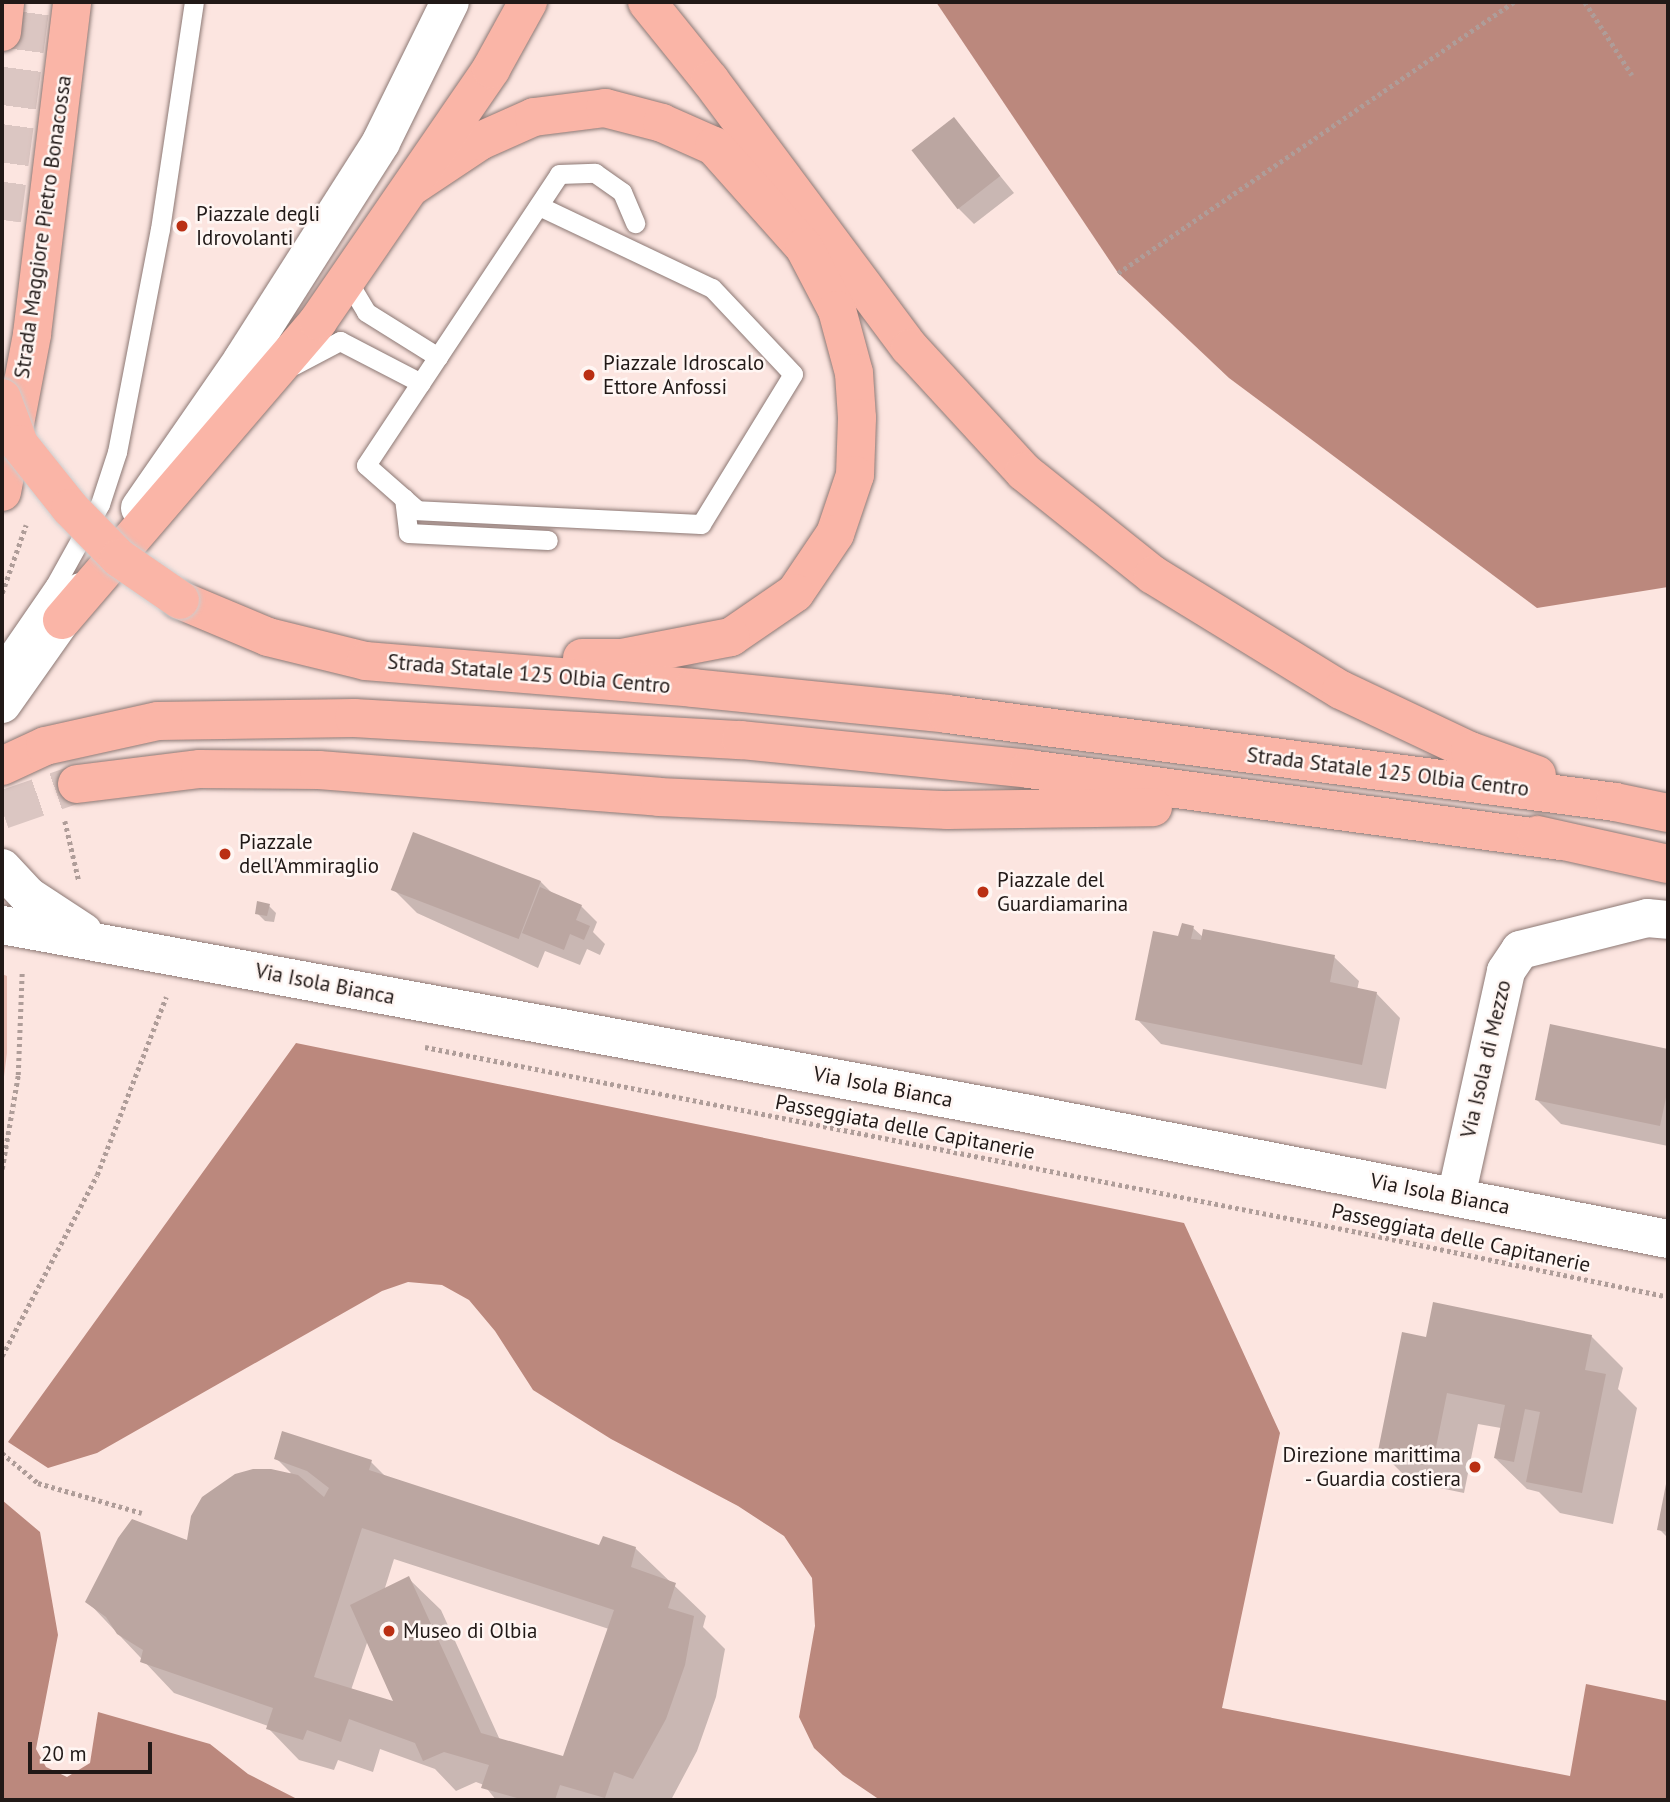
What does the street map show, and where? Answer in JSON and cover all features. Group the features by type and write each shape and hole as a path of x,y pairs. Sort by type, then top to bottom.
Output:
{"main road":[{"path":"2,32 5,2"},
{"name":"Strada Maggiore Pietro Bonacossa","path":"2,492 32,334 72,2"},
{"path":"62,620 318,321 491,69 528,2"},
{"path":"647,2 710,80 910,348 1024,472 1153,575 1341,690 1470,751 1615,802 1668,813"},
{"path":"366,661 622,658 731,637 795,593 835,534 855,475 858,418 854,373 836,310 804,247 714,146 662,123 605,108 534,117 480,141 411,187"},
{"name":"Strada Statale 125 Olbia Centro","path":"2,398 19,444 70,508 128,564 180,600 268,637 366,661 947,714 1615,802"},
{"path":"2,766 45,746 158,721 354,718 741,740 1029,769 1306,809 1561,841 1668,864"},
{"name":"Strada Statale 125 Olbia Centro","path":"1161,743 1561,841"},
{"path":"70,797 200,769 319,770 659,797 948,810 1130,806 1306,809"}],"street":[{"path":"2,705 243,359 381,142 450,2"},
{"name":"Via Isola Bianca","path":"2,868 28,896 96,941"},
{"name":"Via Isola di Mezzo","path":"1455,1197 1506,971 1520,950 1647,918 1668,920"},
{"name":"Via Isola Bianca","path":"2,925 1668,1239"}],"lane":[{"path":"2,663 55,585 100,504 117,452 160,229 194,2"},
{"path":"538,206 712,288 793,374 701,524 417,510 366,465 559,174 595,173 622,192 635,223"},
{"path":"347,279 366,313 438,357"},
{"path":"271,376 340,341 421,383"},
{"path":"404,498 408,533 548,540"}],"path":[{"path":"1118,273 1514,2"},
{"path":"1585,2 1632,75"},
{"path":"2,593 26,525"},
{"path":"70,797 96,941"},
{"path":"2,1169 18,1075 22,958"},
{"path":"2,1356 97,1175 170,986"},
{"name":"Passeggiata delle Capitanerie","path":"414,1045 1358,1232 1668,1297"},
{"path":"2,1453 38,1483 142,1513"}],"shaded area":[{"path":"936,2 1668,2 1668,587 1537,608 1229,378 1118,273"},
{"path":"2,974 7,976 7,1053 2,1092"},
{"path":"296,1043 1184,1223 1280,1433 1222,1708 1570,1776 1586,1684 1668,1701 1668,1800 880,1800 843,1775 814,1748 799,1717 815,1626 812,1578 784,1536 738,1506 611,1439 533,1390 495,1331 469,1300 442,1285 408,1282 382,1291 97,1453 48,1468 8,1442"},
{"path":"2,1500 40,1532 58,1635 36,1749 46,1767 67,1777 90,1763 98,1712 210,1744 248,1774 299,1800 2,1800"}],"building":[{"path":"954,117 1000,176 958,209 911,150"},
{"path":"413,832 541,881 519,939 391,890"},
{"path":"540,887 582,905 576,920 590,926 584,940 570,934 564,950 522,933"},
{"path":"257,901 270,904 267,916 255,914"},
{"path":"1182,923 1194,926 1191,939 1201,940 1203,929 1335,955 1330,982 1377,992 1362,1065 1135,1020 1153,931 1178,936"},
{"path":"1550,1024 1668,1049 1668,1088 1660,1126 1535,1100"},
{"path":"1433,1302 1592,1335 1585,1370 1606,1374 1582,1493 1526,1482 1540,1412 1525,1409 1514,1462 1494,1458 1505,1405 1447,1393 1433,1462 1378,1451 1402,1332 1426,1337"},
{"path":"282,1431 372,1460 369,1470 599,1545 603,1536 636,1547 631,1567 676,1583 668,1608 694,1616 685,1665 666,1719 633,1779 614,1772 605,1798 560,1785 555,1800 516,1800 517,1798 481,1788 489,1765 444,1752 423,1761 415,1743 349,1719 341,1742 307,1730 303,1740 266,1729 273,1708 140,1662 143,1650 117,1634 106,1617 85,1602 118,1538 132,1519 187,1540 191,1516 202,1497 235,1474 253,1469 271,1469 298,1475 324,1497 329,1488 307,1471 274,1459","holes":["362,1528 614,1610 563,1756 481,1733 409,1576 350,1605 393,1701 314,1677"]},
{"path":"1668,1479 1668,1532 1657,1530"}],"tunnel":[{"path":"2,220 31,2"},
{"path":"2,810 77,784"}],"place":[{"name":"Piazzale degli Idrovolanti","path":"182,226"},
{"name":"Piazzale Idroscalo Ettore Anfossi","path":"589,375"},
{"name":"Piazzale dell'Ammiraglio","path":"225,854"},
{"name":"Piazzale del Guardiamarina","path":"983,892"},
{"name":"Direzione marittima - Guardia costiera","path":"1475,1467"},
{"name":"Museo di Olbia","path":"389,1631"}]}
